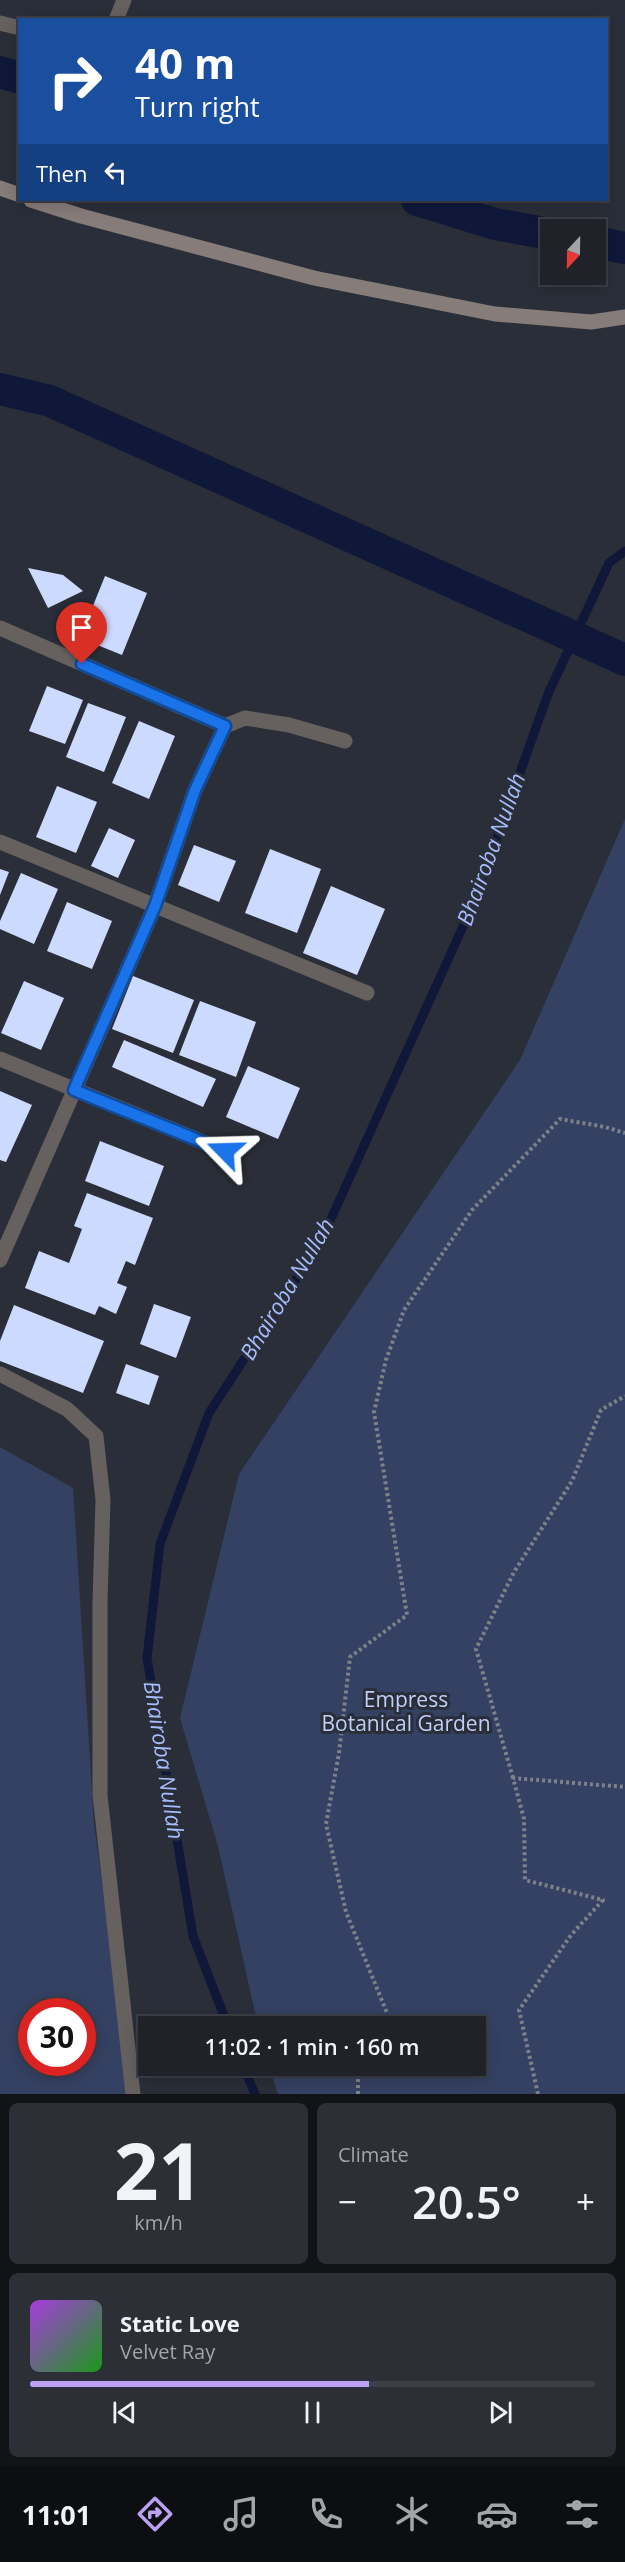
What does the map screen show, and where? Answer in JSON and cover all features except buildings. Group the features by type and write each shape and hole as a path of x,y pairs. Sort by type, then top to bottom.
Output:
{"street":[{"path":"117,18 124,0"},
{"path":"0,23 18,28"},
{"path":"0,188 18,194"},
{"path":"50,203 314,278 495,314 591,322 625,317"},
{"path":"0,628 225,726"},
{"path":"0,1260 155,906 195,790 225,726 245,718 289,725 345,741"},
{"path":"0,842 367,993"},
{"path":"0,1059 225,1151"},
{"path":"0,1374 67,1408 96,1436 103,1500 100,1602 100,1796 133,2094"}],"path":[{"path":"388,2016 346,1912 326,1824 339,1753 350,1657 408,1615 384,1484 374,1412 386,1360 404,1310 472,1210 560,1119 605,1126 625,1133"},
{"path":"538,2094 519,2010 571,1935 603,1900 525,1880 524,1819 476,1649 514,1572 572,1481 601,1410 625,1396"},
{"path":"513,1778 625,1787"},
{"path":"358,2076 358,2094"}],"green space":[{"name":"Empress Botanical Garden","path":"625,819 625,2092 624,2094 278,2094 272,2076 486,2076 486,2016 256,2016 218,1846 180,1718 239,1474 520,1060"},
{"path":"0,1447 73,1488 94,1824 131,2094 0,2094"}],"waterway":[{"path":"0,72 18,77"},
{"path":"420,201 495,224 540,232"},
{"path":"606,244 625,248"},
{"path":"0,389 50,401 625,660"},
{"name":"Bhairoba Nullah","path":"224,2016 193,1936 147,1658 160,1544 209,1413 321,1241 474,902 548,694 609,563 625,551"},
{"name":"Bhairoba Nullah","path":"247,2076 255,2094"}],"route":[{"path":"82,664 225,726 195,790 155,906 74,1090 225,1151"}]}
